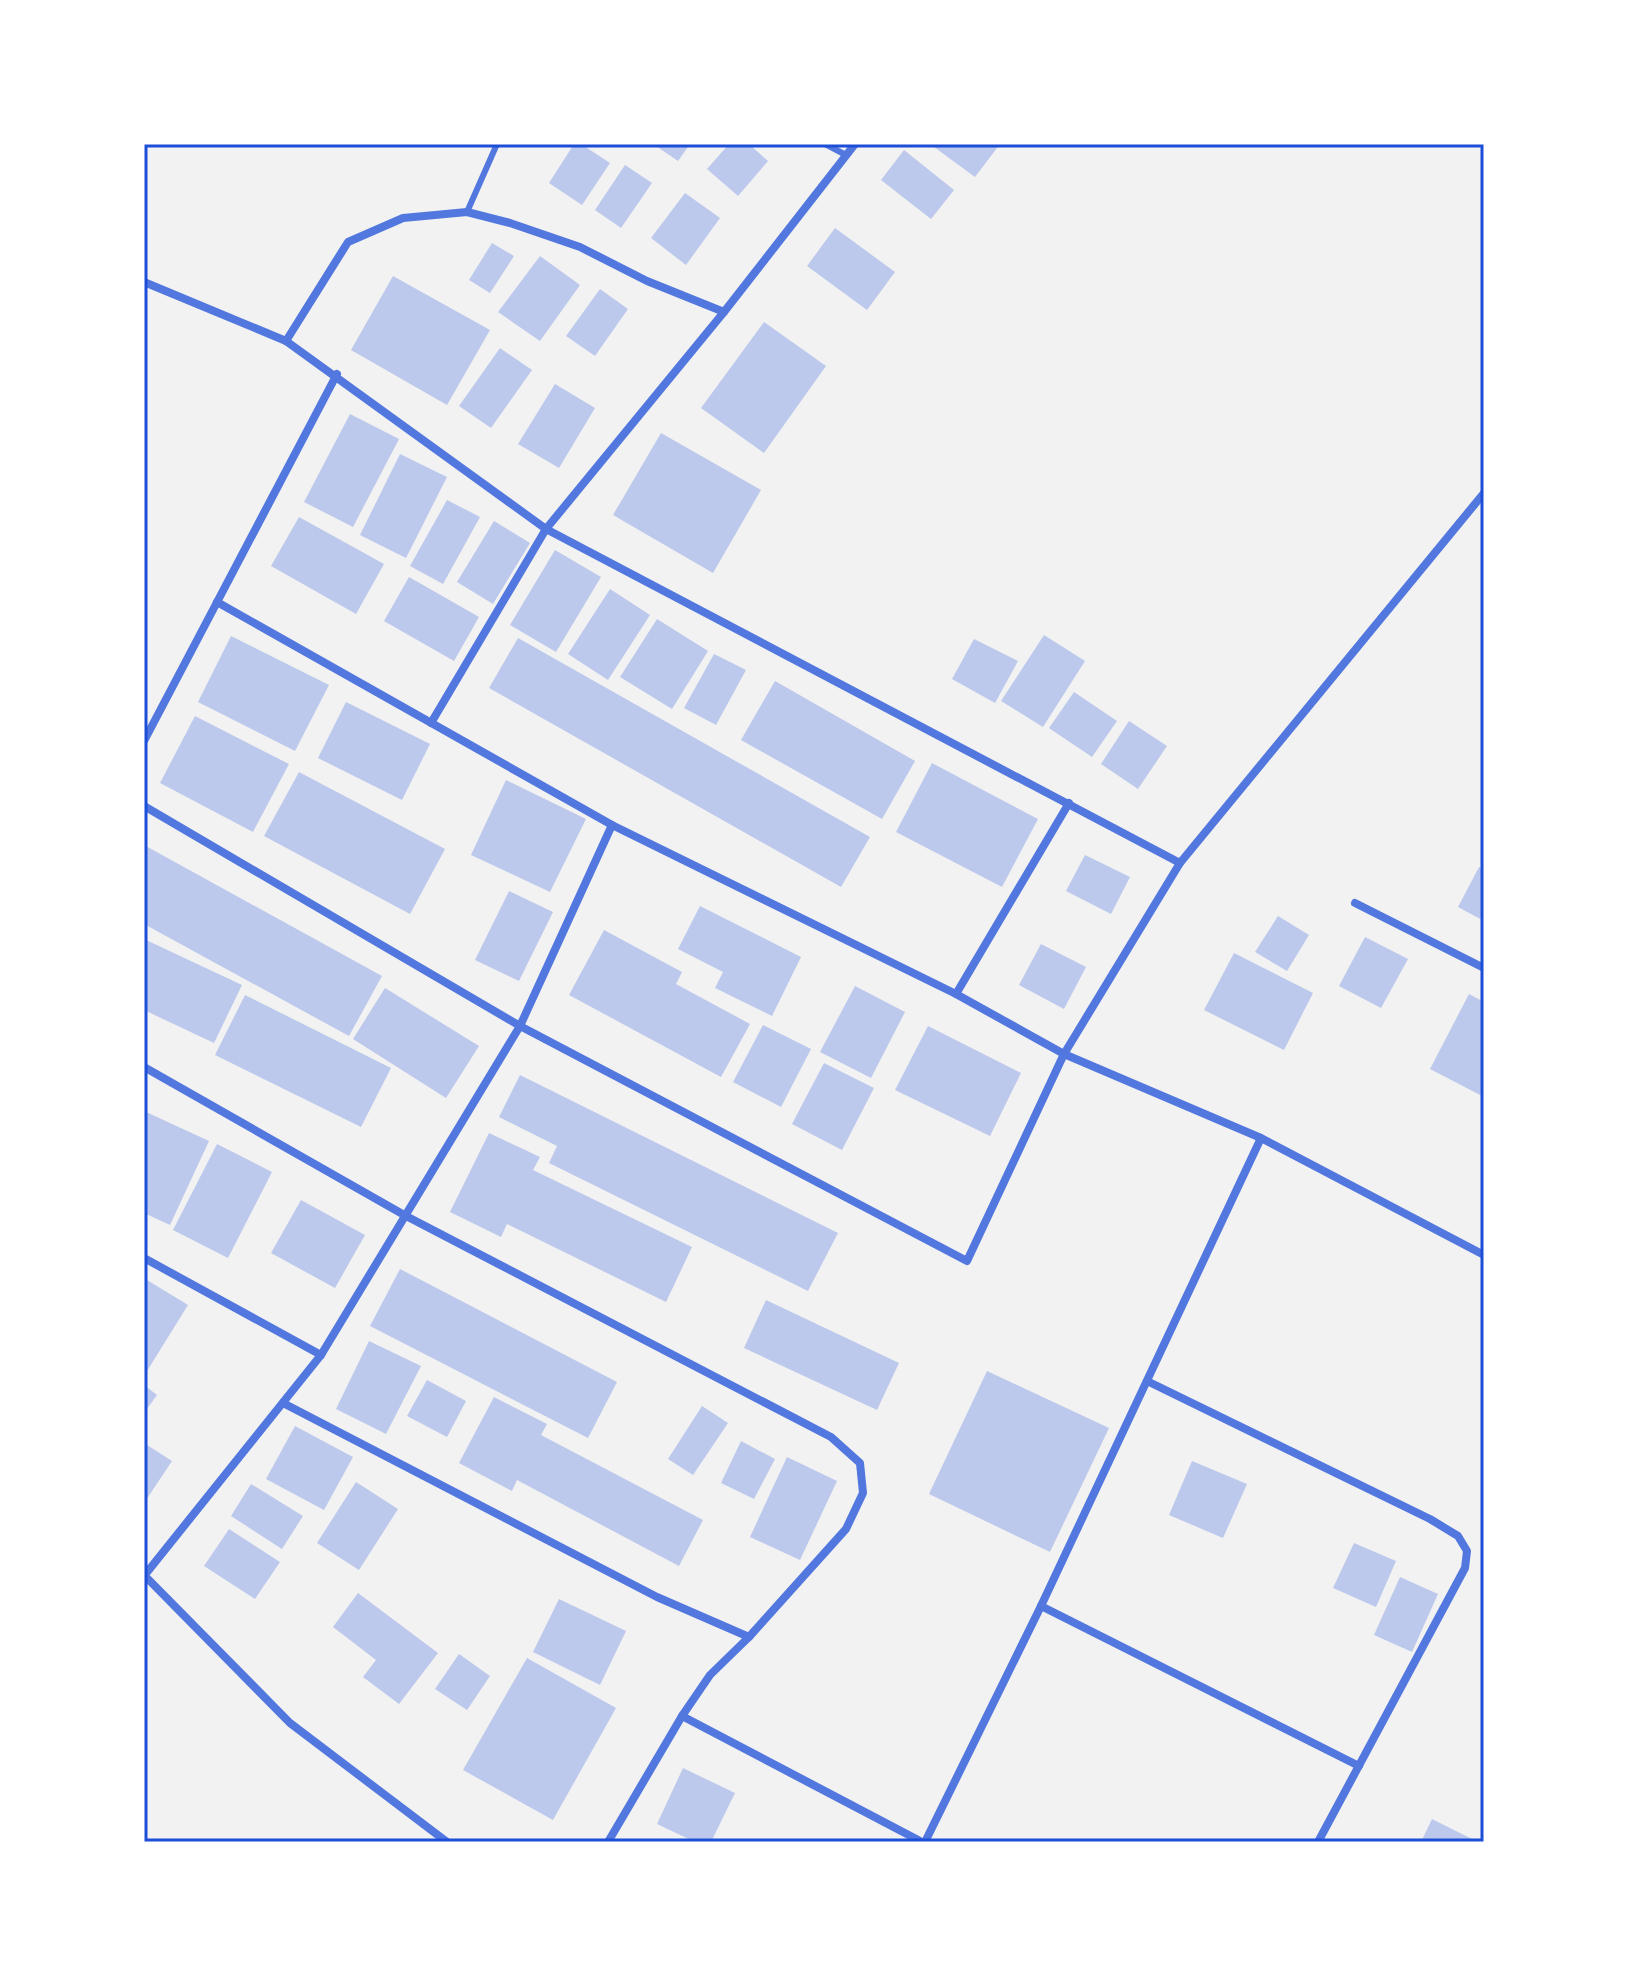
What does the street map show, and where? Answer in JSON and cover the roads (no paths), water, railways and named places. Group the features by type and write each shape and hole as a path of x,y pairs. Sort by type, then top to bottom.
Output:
{"street":[{"path":"431,723 546,529 724,312 855,144"},
{"path":"286,341 348,242 403,218 467,212 580,247 647,281 724,312"},
{"path":"144,282 286,341 337,374 546,529 1180,863"},
{"path":"144,741 337,374"},
{"path":"144,806 520,1026 967,1261 1064,1054 1180,863 1484,493"},
{"path":"217,602 612,825 956,994 1064,1054 1261,1138 1484,1255"},
{"path":"956,994 1069,803"},
{"path":"447,1842 290,1723 144,1576 321,1355 520,1026 612,825"},
{"path":"1355,903 1484,968"},
{"path":"144,1067 406,1216 831,1437 860,1463 863,1493 846,1529 749,1637 710,1675 682,1716 608,1842"},
{"path":"682,1716 924,1842 1041,1606 1261,1138"},
{"path":"144,1258 321,1355"},
{"path":"1147,1381 1430,1519 1458,1536 1467,1551 1465,1568 1318,1842"},
{"path":"283,1403 657,1597 749,1637"},
{"path":"1041,1606 1359,1766"}],"lane":[{"path":"467,212 497,144"},
{"path":"825,144 846,155"}]}
